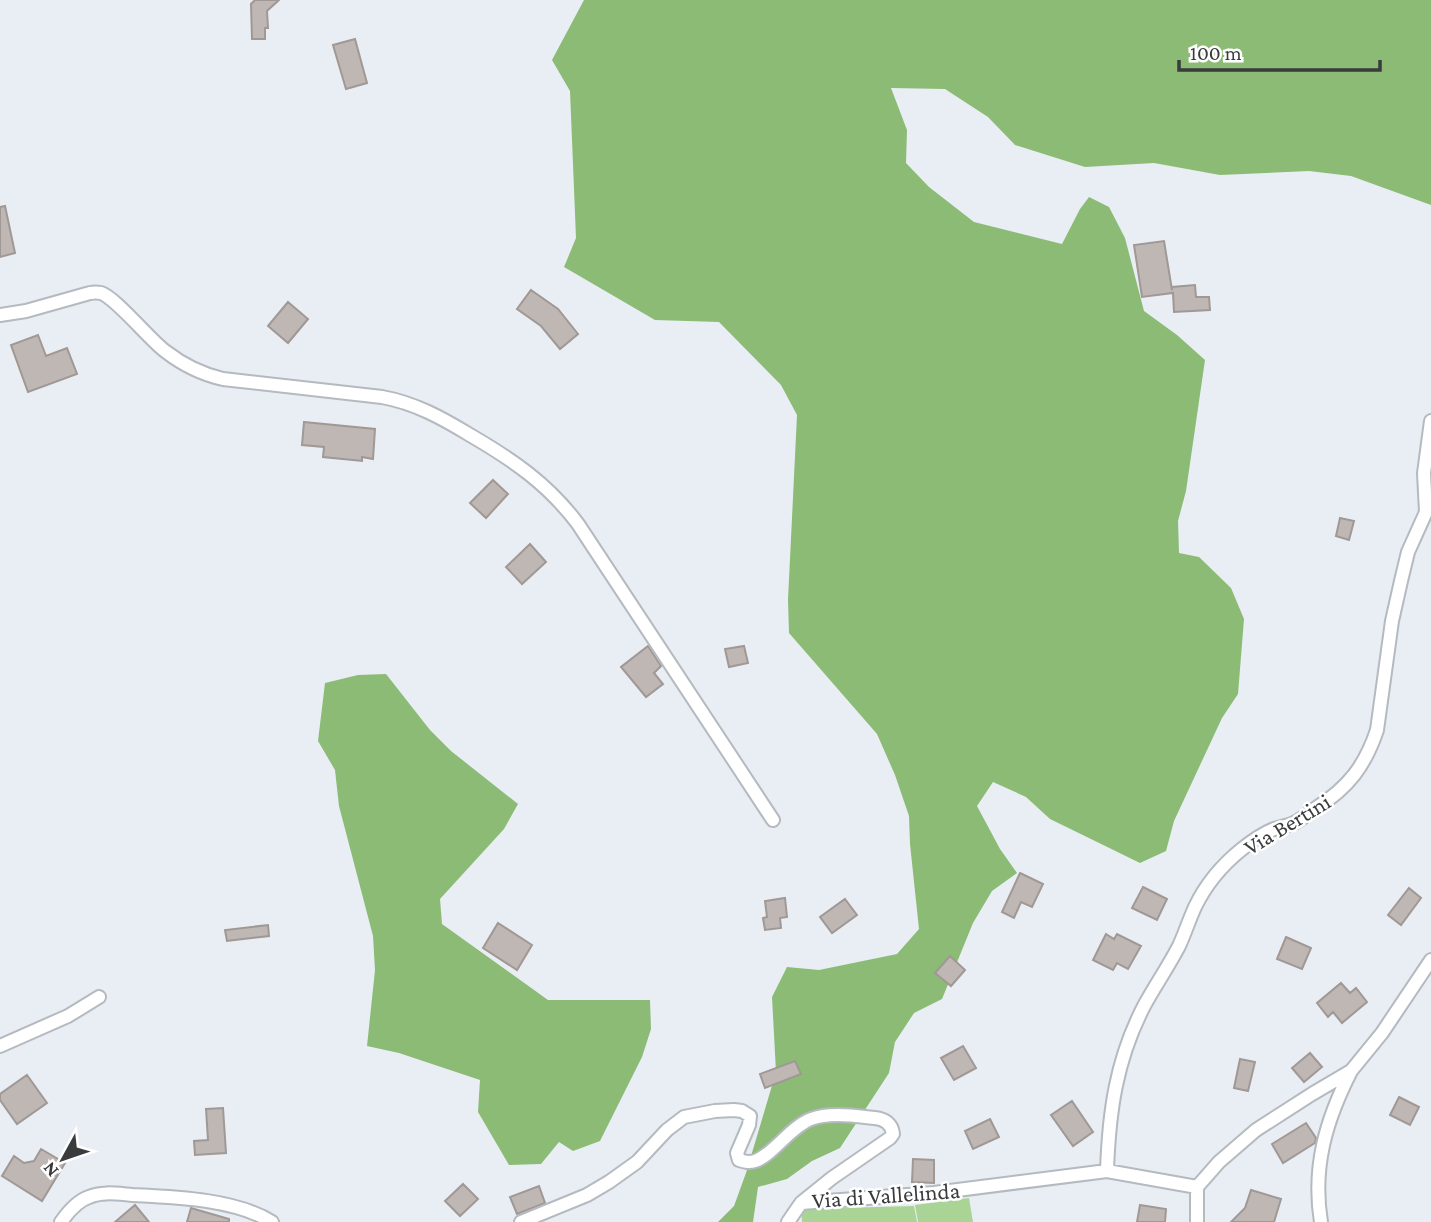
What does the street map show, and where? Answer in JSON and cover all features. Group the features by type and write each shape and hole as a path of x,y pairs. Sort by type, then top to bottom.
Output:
{"street":[{"path":"0,315 99,292 108,297 165,351 203,373 223,379 395,399 429,411 506,456 548,490 578,524 773,820"},
{"name":"Via Bertini","path":"1107,1171 1110,1118 1125,1051 1144,1006 1180,944 1210,881 1230,860 1258,838 1304,817 1346,786 1363,765 1373,742 1401,581 1408,552 1426,512 1424,473 1431,421"},
{"path":"1321,1222 1318,1178 1321,1154 1334,1110 1351,1071 1382,1033 1431,960"},
{"path":"0,1046 68,1016 99,998"},
{"path":"1197,1222 1196,1187 1219,1162 1256,1130 1351,1071"},
{"name":"Via di Vallelinda","path":"521,1222 587,1195 610,1182 637,1162 671,1126 691,1115 715,1111 746,1112 750,1116 750,1122 737,1153 739,1160 748,1162 762,1157 804,1122 818,1117 832,1115 878,1118 891,1126 893,1134 890,1138 801,1203"},
{"name":"Via di Vallelinda","path":"801,1203 934,1193 1107,1171 1196,1187"},
{"path":"61,1222 78,1203 91,1196 105,1194 199,1200 254,1213 272,1222"},
{"path":"788,1222 801,1203"}],"green space":[{"path":"584,0 1431,0 1431,205 1351,176 1309,171 1220,175 1154,163 1085,167 1015,145 988,117 945,89 891,88 907,130 906,163 929,187 974,222 1062,244 1089,197 1109,207 1125,238 1144,311 1205,360 1186,491 1178,521 1179,553 1199,557 1231,588 1244,619 1238,694 1222,718 1174,821 1166,851 1140,863 1050,819 1026,797 993,782 977,806 1000,849 1017,873 992,891 973,923 942,999 914,1013 895,1042 889,1073 840,1148 812,1161 787,1179 758,1187 753,1222 718,1222 734,1206 776,1072 772,997 787,967 819,970 897,954 919,929 909,816 877,734 789,633 788,600 797,415 781,385 719,322 655,320 564,267 576,238 570,91 552,60"},
{"path":"386,674 430,730 451,751 518,804 504,829 440,899 442,924 548,1000 650,1000 651,1029 642,1057 600,1141 573,1151 559,1142 541,1164 509,1165 478,1112 480,1080 399,1053 367,1046 375,970 373,936 339,806 335,770 318,741 325,683 358,675"},
{"path":"969,1198 973,1222 918,1222 915,1205"},
{"path":"914,1206 917,1222 802,1222 801,1209"}],"building":[{"path":"255,0 279,0 267,11 268,28 265,28 265,39 252,39 251,4"},
{"path":"355,39 367,83 346,89 333,45"},
{"path":"5,206 15,253 0,257 0,207"},
{"path":"1164,241 1172,290 1172,287 1195,285 1196,297 1209,297 1210,310 1174,312 1173,293 1142,297 1134,245"},
{"path":"531,290 558,309 578,334 560,349 541,326 517,309"},
{"path":"288,302 308,319 288,343 268,326"},
{"path":"38,335 46,356 67,348 77,374 28,392 11,345"},
{"path":"304,422 375,429 373,459 362,457 362,461 323,457 324,447 302,445"},
{"path":"493,480 508,494 486,518 470,503"},
{"path":"1340,518 1354,521 1349,540 1336,536"},
{"path":"530,544 546,562 522,584 506,567"},
{"path":"648,646 661,666 654,673 663,684 646,697 621,667"},
{"path":"744,646 748,663 729,667 725,649"},
{"path":"1020,873 1043,884 1032,907 1021,902 1014,918 1002,912"},
{"path":"1143,887 1167,899 1157,920 1132,908"},
{"path":"1409,888 1421,898 1401,925 1388,915"},
{"path":"785,898 787,917 780,918 781,928 765,930 765,901"},
{"path":"845,899 857,915 832,933 820,917"},
{"path":"498,923 532,945 517,970 483,948"},
{"path":"268,925 269,936 227,941 225,930"},
{"path":"1106,934 1114,939 1117,934 1141,946 1128,969 1117,963 1113,970 1093,960"},
{"path":"1286,937 1311,948 1302,969 1277,959"},
{"path":"950,956 965,970 951,986 935,973"},
{"path":"1341,983 1350,993 1356,988 1367,1002 1342,1023 1333,1012 1328,1017 1317,1003"},
{"path":"963,1046 976,1068 954,1080 941,1058"},
{"path":"1310,1053 1322,1067 1304,1082 1292,1068"},
{"path":"1240,1059 1255,1062 1248,1091 1234,1088"},
{"path":"795,1061 801,1074 765,1088 760,1074"},
{"path":"27,1075 47,1103 17,1124 0,1100 0,1094"},
{"path":"1399,1097 1419,1107 1410,1125 1390,1115"},
{"path":"1072,1101 1093,1132 1073,1146 1051,1115"},
{"path":"223,1108 226,1153 195,1155 194,1141 208,1140 206,1109"},
{"path":"990,1119 999,1137 973,1149 965,1131"},
{"path":"1306,1123 1316,1138 1315,1143 1283,1163 1272,1144"},
{"path":"41,1149 65,1163 42,1201 2,1176 14,1156 24,1163 34,1161"},
{"path":"913,1159 934,1160 934,1183 912,1182"},
{"path":"463,1184 478,1199 460,1216 445,1201"},
{"path":"539,1186 545,1203 517,1214 510,1197"},
{"path":"1251,1190 1281,1199 1274,1222 1231,1222 1245,1208"},
{"path":"135,1205 149,1222 115,1222"},
{"path":"1140,1205 1166,1209 1165,1222 1137,1222"},
{"path":"191,1208 229,1219 229,1222 187,1222"}]}
